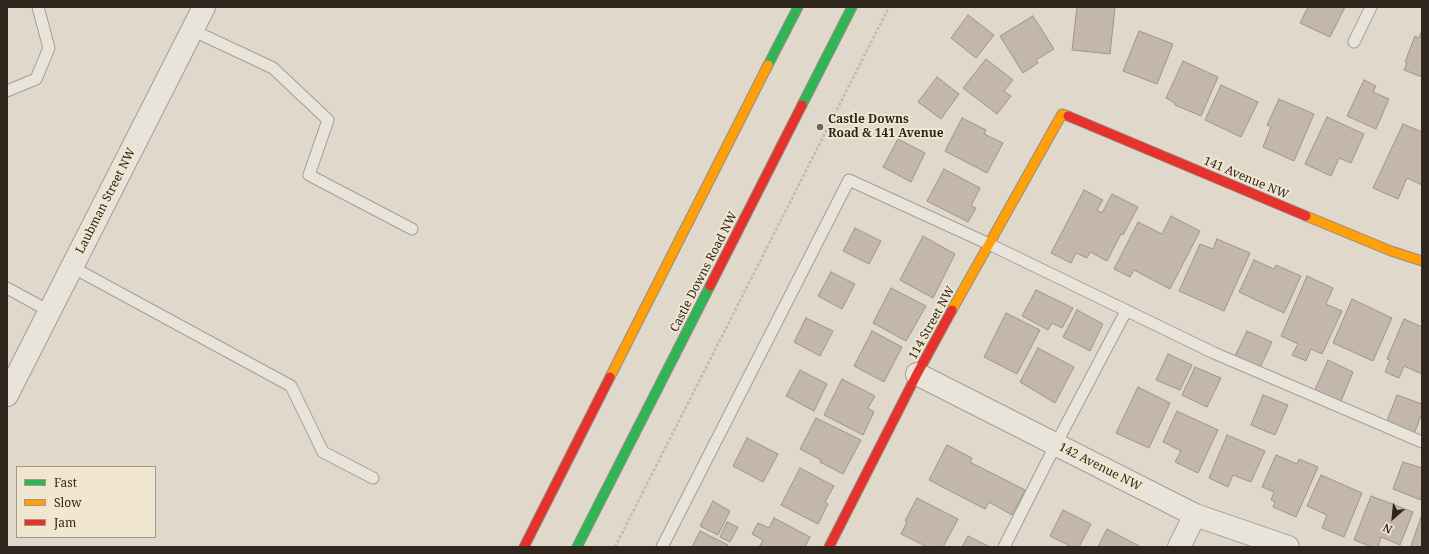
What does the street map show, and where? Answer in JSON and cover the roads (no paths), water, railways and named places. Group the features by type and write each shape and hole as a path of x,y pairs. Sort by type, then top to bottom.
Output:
{"main road":[{"path":"524,547 798,7"},
{"name":"Castle Downs Road NW","path":"577,547 852,7"},
{"name":"114 Street NW","path":"829,547 917,374 1062,114"},
{"name":"141 Avenue NW","path":"1062,114 1391,251 1422,260"}],"street":[{"name":"Laubman Street NW","path":"7,395 204,7"},
{"name":"142 Avenue NW","path":"917,374 1195,515 1288,547"},
{"path":"1179,547 1195,515"}],"lane":[{"path":"7,90 36,79 48,48 38,7"},
{"path":"1354,42 1371,7"},
{"path":"192,30 274,68 328,120 309,175 412,229"},
{"path":"662,547 849,180 989,244 1214,353 1422,442"},
{"path":"72,267 291,386 323,452 373,478"},
{"path":"7,288 49,311"},
{"path":"1004,547 1126,311"}],"place":[{"name":"Castle Downs Road & 141 Avenue","path":"820,127"}]}
